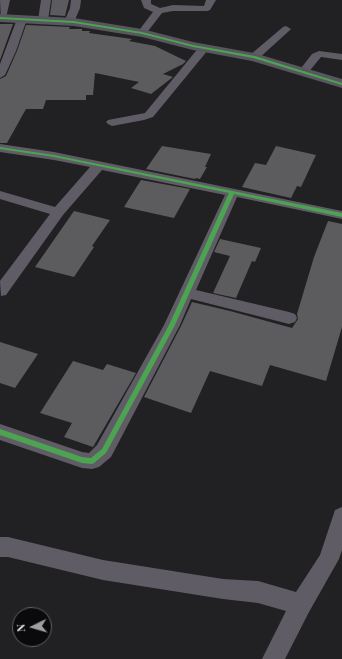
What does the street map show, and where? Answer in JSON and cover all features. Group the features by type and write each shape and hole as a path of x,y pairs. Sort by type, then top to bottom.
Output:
{"street":[{"path":"5,0 1,18 70,22 142,33 204,48 254,57 342,84"},
{"path":"43,20 46,0"},
{"path":"70,22 76,0"},
{"path":"146,0 147,6 159,11 173,8 204,9 207,8 211,0"},
{"path":"142,33 159,11"},
{"path":"0,75 11,51 22,19"},
{"path":"254,57 286,28"},
{"path":"112,122 144,117 154,110 204,48"},
{"path":"303,72 319,54 342,57"},
{"path":"0,148 99,165 342,215"},
{"path":"1,291 58,212 99,165"},
{"path":"0,432 82,460 92,461 104,451 172,325 232,193"},
{"path":"0,195 58,212"},
{"path":"186,293 289,318"},
{"path":"273,659 301,604 336,562 342,516"},
{"path":"0,547 8,547 110,571 223,589 258,592 301,604"}],"building":[{"path":"52,0 69,0 65,16 50,15"},
{"path":"0,24 13,24 0,60"},
{"path":"26,25 70,27 69,29 82,29 82,31 90,31 89,33 132,39 129,41 155,46 186,61 163,74 173,77 151,94 131,88 139,82 95,73 93,95 86,95 86,100 46,100 43,109 26,109 7,143 0,143 0,79 6,76"},
{"path":"162,146 211,154 205,167 207,167 200,179 146,169"},
{"path":"276,146 316,155 301,187 297,186 291,198 242,187 255,163 266,165"},
{"path":"141,180 190,189 174,218 124,207"},
{"path":"74,211 110,220 92,246 94,247 74,277 35,267"},
{"path":"328,221 342,224 342,327 326,381 270,365 262,386 210,371 191,413 144,397 192,302 292,328 298,319 297,314 314,257"},
{"path":"220,239 261,248 255,262 252,261 236,298 213,293 230,256 214,252"},
{"path":"0,342 38,354 15,388 0,383"},
{"path":"73,361 103,370 107,364 136,373 93,447 64,437 72,423 40,413"}],"cycle path":[{"path":"0,18 74,22 142,33 193,46 254,57 342,84"},
{"path":"0,148 54,156 342,215"},
{"path":"0,432 82,460 92,461 104,451 172,325 232,193"}]}
